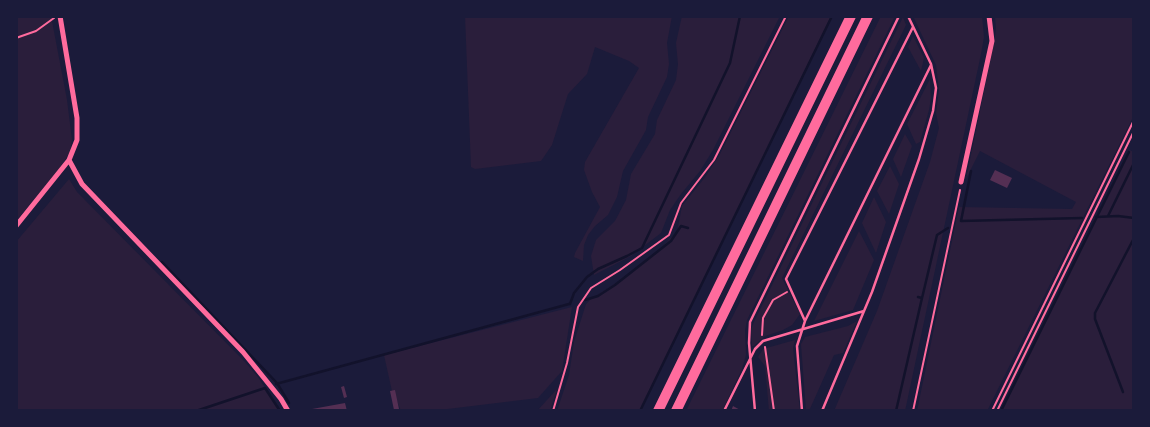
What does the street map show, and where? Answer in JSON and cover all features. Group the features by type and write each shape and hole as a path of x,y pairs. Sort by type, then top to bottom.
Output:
{"highway":[{"path":"658,411 851,16"},
{"path":"676,411 868,16"}],"street":[{"path":"16,226 69,160 77,140 78,118 58,16"},
{"path":"961,182 992,41 989,16"},
{"path":"69,160 82,184 243,352 281,399 288,411"}],"lane":[{"path":"755,411 749,342 750,322 899,16"},
{"path":"822,411 866,310 919,159 933,111 936,88 931,64 908,16"},
{"path":"805,321 786,279 913,26"},
{"path":"802,411 798,346 805,321 931,64"},
{"path":"724,411 751,357 760,344 767,339 866,310"}],"path":[{"path":"16,38 36,31 58,16"},
{"path":"553,411 568,363 578,306 591,288 669,235 681,203 714,160 786,16"},
{"path":"992,411 1134,120"},
{"path":"997,411 1134,131"},
{"path":"913,411 961,182"}],"shaded area":[{"path":"21,16 51,16 67,100 72,140 70,152 60,168 16,221 16,19"},
{"path":"465,16 672,16 667,43 669,64 667,77 648,117 646,130 623,171 617,197 608,215 588,235 584,245 583,261 574,257 575,253 600,207 584,170 585,162 639,68 629,61 595,47 587,74 568,94 552,145 541,161 475,169 471,167"},
{"path":"682,16 780,16 713,150 700,171 670,210 661,233 631,256 594,275 591,256 596,240 615,221 626,200 631,174 655,134 657,120 676,80 678,64 676,43"},
{"path":"789,16 831,16 641,411 557,411 569,375 574,342 586,304 630,274 658,251 677,232 682,206 706,176 720,154"},
{"path":"881,16 895,16 747,320 745,330 746,355 742,369 722,411 686,411"},
{"path":"913,16 982,16 984,37 981,54 905,411 834,411 877,311 930,162 939,128 936,113 939,90 936,65"},
{"path":"995,16 1134,16 1134,115 987,411 917,411 959,207 1072,209 1076,202 980,151 966,179 994,43"},
{"path":"903,17 906,25 782,278 800,314 792,325 765,336 752,346 751,329 754,322"},
{"path":"913,36 924,58 921,71 908,47"},
{"path":"930,79 931,98 929,110 920,142 916,144 907,124"},
{"path":"905,134 912,146 901,177 893,159"},
{"path":"1129,150 1134,152 1134,411 1000,411"},
{"path":"890,166 899,184 889,214 877,191"},
{"path":"69,179 77,192 245,362 258,377 280,411 16,411 16,242"},
{"path":"874,197 886,222 876,253 862,223"},
{"path":"859,231 874,260 853,310 814,321"},
{"path":"572,307 562,371 538,398 431,411 401,411 397,401 394,400 384,355"},
{"path":"857,321 843,353 834,355 809,411 806,411 801,344 805,337 848,326"},
{"path":"795,340 793,348 800,411 769,411 765,366 758,357 763,349"},
{"path":"557,389 550,411 537,411"}],"building":[{"path":"995,170 1012,178 1007,188 990,180"},
{"path":"344,386 347,397 344,398 341,387"},
{"path":"395,390 399,409 394,410 390,391"},
{"path":"345,403 347,411 312,411 312,409"},
{"path":"733,406 742,411 731,411"}],"waterway":[{"path":"570,304 574,293 587,277 598,269 642,248 730,63 740,16"},
{"path":"640,411 832,16"},
{"path":"1001,411 1129,152"},
{"path":"1108,216 1134,163"},
{"path":"971,171 961,221 1082,218"},
{"path":"1096,217 1118,216 1134,218"},
{"path":"585,300 598,296 615,285 671,241 681,226 688,228"},
{"path":"918,297 922,298 937,235 948,228"},
{"path":"1123,392 1095,319 1095,313 1134,238"},
{"path":"162,262 277,383 289,403"},
{"path":"896,411 922,298"},
{"path":"276,384 569,304"},
{"path":"196,411 265,388 280,411"}]}
